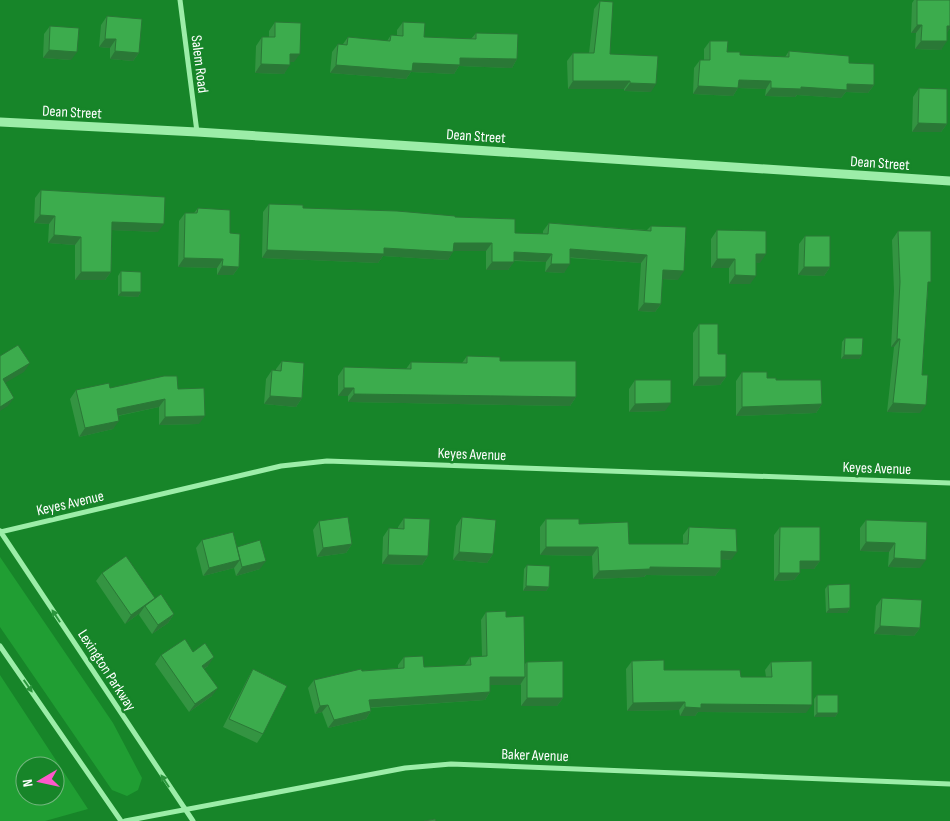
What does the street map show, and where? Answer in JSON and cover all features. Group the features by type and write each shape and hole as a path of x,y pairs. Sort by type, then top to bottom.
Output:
{"street":[{"name":"Salem Road","path":"180,0 197,132"},
{"name":"Dean Street","path":"0,122 197,132 950,182"},
{"name":"Keyes Avenue","path":"0,532 281,466 327,461 950,483"},
{"name":"Lexington Parkway","path":"0,532 193,821"},
{"path":"0,646 123,821"},
{"name":"Baker Avenue","path":"123,821 405,768 451,764 950,784"}],"green space":[{"path":"0,557 113,723 142,778 138,790 127,796 112,790 0,627"},
{"path":"0,675 53,756 15,756 15,806 65,806 65,774 88,809 45,821 0,821"}],"building":[{"path":"917,0 950,0 950,26 947,26 947,41 921,41 922,25 917,25"},
{"path":"600,1 613,2 610,54 658,56 656,84 630,83 630,81 573,81 573,53 594,53"},
{"path":"107,16 142,19 139,53 115,51 116,39 105,39"},
{"path":"275,22 301,23 300,54 290,54 290,65 261,64 262,37 275,37"},
{"path":"403,22 425,23 424,37 476,39 476,33 518,34 517,59 460,58 460,65 413,63 412,71 336,65 338,44 347,45 348,37 390,41 391,35 403,36"},
{"path":"50,26 79,28 77,52 49,50"},
{"path":"710,41 728,41 727,52 740,52 740,55 789,57 789,51 849,56 849,63 874,64 874,85 847,84 847,90 801,87 801,89 771,88 771,81 739,80 738,88 698,86 700,60 710,60"},
{"path":"919,88 947,89 947,124 918,123"},
{"path":"41,190 165,197 164,224 112,222 111,272 81,272 81,237 54,235 55,216 40,215"},
{"path":"269,204 303,205 303,208 397,211 455,217 515,219 515,233 548,234 549,223 651,231 651,226 686,227 684,271 663,270 661,304 644,303 647,255 570,249 570,264 551,264 552,254 514,252 514,262 492,262 492,243 454,243 453,252 384,248 384,254 267,250"},
{"path":"198,208 230,210 230,233 240,234 239,267 222,266 223,259 184,258 185,213 197,213"},
{"path":"717,230 766,231 766,254 756,254 756,276 735,275 735,259 717,259"},
{"path":"898,231 931,231 931,282 928,282 922,375 928,375 926,405 893,403 900,339 897,339 900,282"},
{"path":"805,236 830,236 830,267 804,267"},
{"path":"121,271 141,272 141,292 121,292"},
{"path":"699,324 718,324 718,354 726,354 726,377 699,377"},
{"path":"845,338 863,338 862,355 844,355"},
{"path":"18,345 30,363 3,379 14,398 0,407 0,356"},
{"path":"467,356 500,357 500,361 576,361 576,397 354,394 354,388 344,388 344,367 411,369 411,362 467,363"},
{"path":"282,361 304,363 302,398 270,396 272,370 281,371"},
{"path":"742,372 767,372 767,378 776,378 776,380 821,380 822,404 742,407"},
{"path":"164,376 177,376 178,389 204,388 205,416 165,417 165,399 117,409 119,421 85,428 76,390 109,383 110,388"},
{"path":"635,380 671,380 671,403 635,404"},
{"path":"348,517 352,544 323,548 319,521"},
{"path":"462,517 496,520 493,554 459,552"},
{"path":"404,518 430,519 428,556 388,555 389,528 404,529"},
{"path":"546,519 579,519 579,524 628,522 629,544 688,544 689,527 736,529 737,552 721,551 721,568 650,567 650,569 599,571 598,547 546,547"},
{"path":"866,520 927,522 926,560 894,558 895,543 866,542"},
{"path":"780,527 820,527 820,561 800,561 800,573 779,573"},
{"path":"233,532 240,560 209,568 202,540"},
{"path":"260,540 266,561 242,567 237,547"},
{"path":"126,556 155,598 131,615 102,573"},
{"path":"527,565 550,566 549,587 526,586"},
{"path":"850,584 850,608 829,609 828,585"},
{"path":"161,594 174,614 158,625 145,606"},
{"path":"882,598 922,600 920,628 880,626"},
{"path":"506,611 506,617 524,616 525,677 490,677 490,692 369,700 371,711 334,720 328,705 320,706 314,680 361,669 362,671 404,668 404,657 423,656 424,667 471,665 470,657 487,656 486,612"},
{"path":"185,639 193,652 205,643 214,657 202,666 218,688 195,704 161,655"},
{"path":"664,660 664,670 740,670 741,677 772,677 771,662 812,661 812,705 701,704 701,708 685,707 685,702 633,703 632,661"},
{"path":"563,661 563,698 527,698 527,662"},
{"path":"253,669 287,686 263,734 229,719"},
{"path":"817,695 838,695 838,713 817,713"}]}
